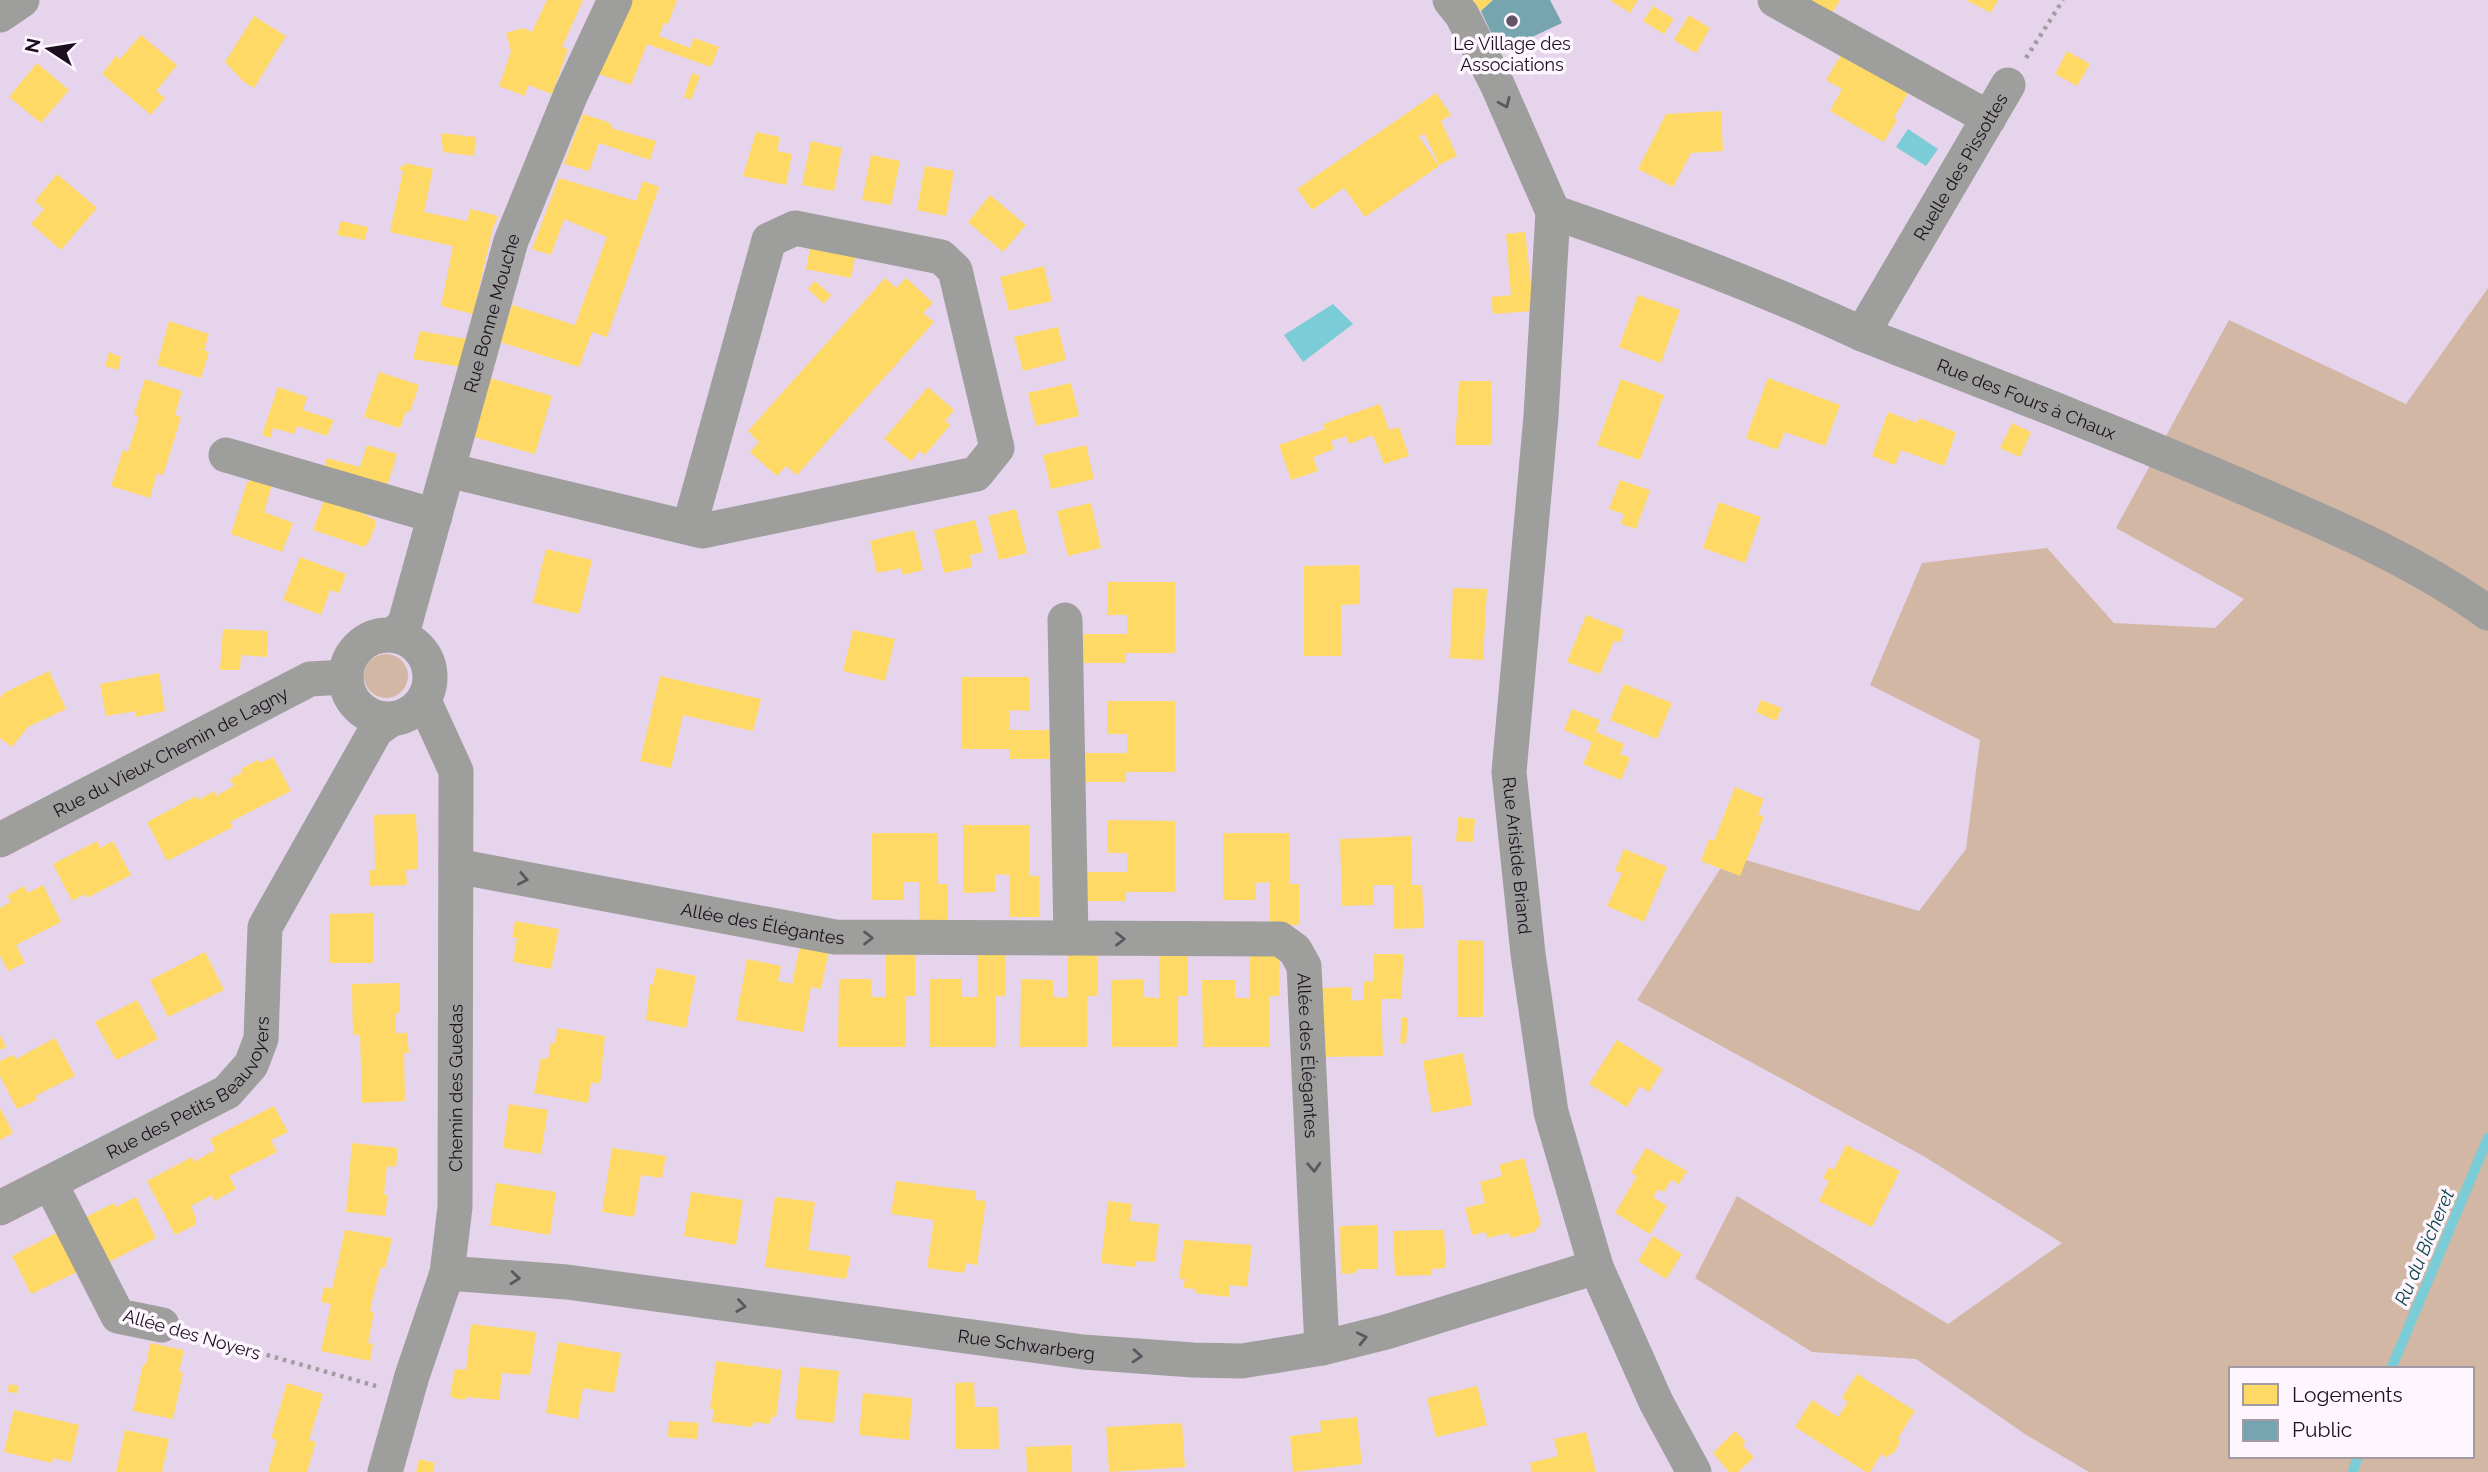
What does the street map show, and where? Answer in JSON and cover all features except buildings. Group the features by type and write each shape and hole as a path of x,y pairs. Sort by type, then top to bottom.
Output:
{"street":[{"path":"0,15 22,0"},
{"name":"Rue Bonne Mouche","path":"394,635 405,623 512,242 571,94 615,0"},
{"path":"1450,0 1462,15 1497,85 1553,212"},
{"path":"1775,0 1989,118"},
{"name":"Ruelle des Pissottes","path":"1862,334 2008,85"},
{"name":"Rue des Fours à Chaux","path":"1553,212 1629,238 1862,334 2144,444 2340,530 2455,589 2488,613"},
{"name":"Rue Aristide Briand","path":"1553,212 1541,416 1509,772 1528,954 1551,1112 1597,1267 1656,1402 1694,1472"},
{"path":"448,470 689,528 702,531 976,474 997,448 955,270 941,257 795,228 769,240 689,528"},
{"path":"226,455 435,516"},
{"path":"1065,620 1071,939"},
{"path":"394,635 419,648 427,660 430,674 424,701 403,717 390,720 364,713 354,703 348,691 346,677 348,663 361,646 380,636 394,635"},
{"name":"Rue du Vieux Chemin de Lagny","path":"0,840 310,679 346,677"},
{"name":"Chemin des Guedas","path":"385,1472 447,1273 455,1207 456,771 424,701"},
{"name":"Rue des Petits Beauvoyers","path":"0,1209 227,1092 251,1065 261,1039 265,927 376,730 390,720"},
{"name":"Allée des Élégantes","path":"456,866 835,937 1280,939 1295,950 1304,966 1322,1348"},
{"name":"Allée des Noyers","path":"50,1183 118,1316 162,1325"},
{"name":"Rue Schwarberg","path":"447,1273 567,1282 1083,1352 1242,1361 1322,1348 1386,1332 1597,1267"}],"path":[{"name":"Ruelle des Pissottes","path":"2008,85 2063,0"},
{"name":"Allée des Noyers","path":"162,1325 407,1395"}],"shaded area":[{"path":"2488,288 2488,1472 2089,1472 2025,1434 1916,1359 1812,1352 1695,1278 1737,1196 1948,1324 2062,1243 1925,1157 1637,1000 1729,855 1919,911 1966,849 1980,740 1870,685 1922,563 2047,548 2114,623 2215,628 2244,599 2116,528 2229,320 2406,404"},
{"path":"386,654 401,661 408,676 401,691 386,698 371,691 364,676 371,661"}],"water":[{"path":"1908,129 1938,149 1926,166 1896,147"},
{"path":"1333,304 1353,324 1303,362 1284,335"}],"waterway":[{"name":"Ru du Bicheret","path":"2392,1367 2488,1138"},
{"name":"Ru du Bicheret","path":"2353,1472 2357,1458"}],"place":[{"name":"Le Village des Associations","path":"1512,21"}]}
